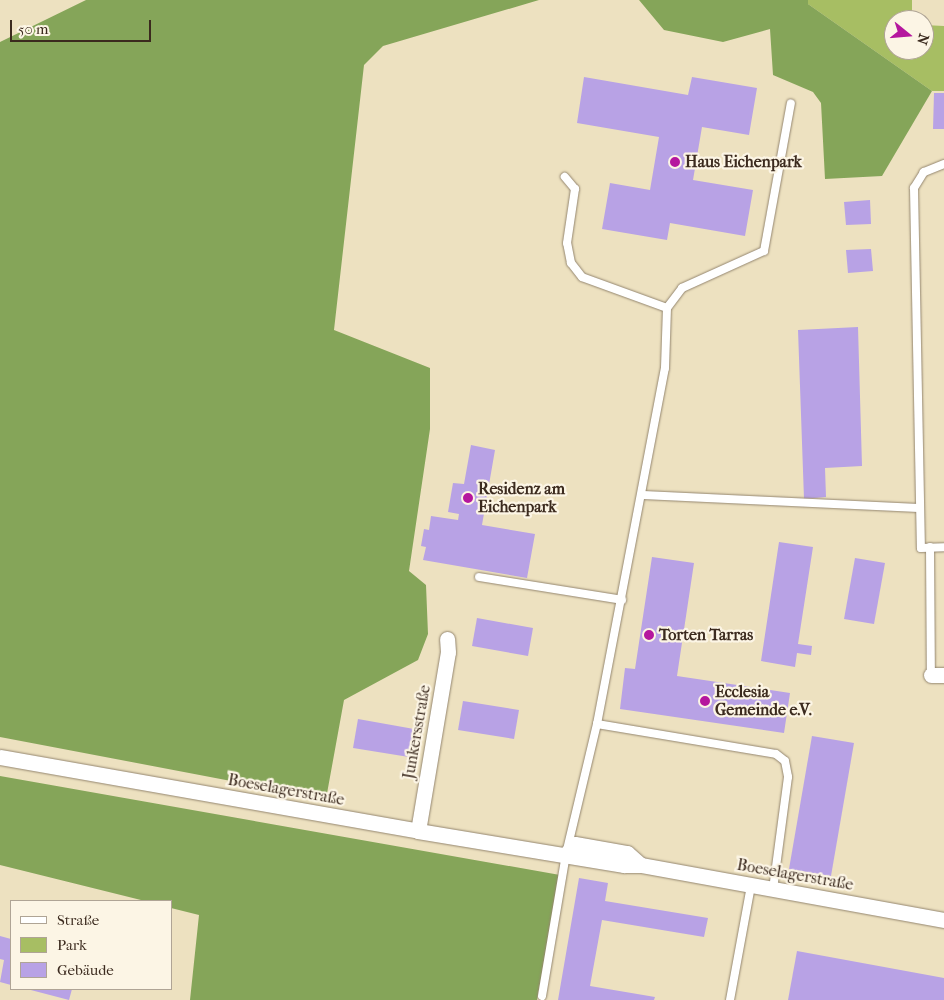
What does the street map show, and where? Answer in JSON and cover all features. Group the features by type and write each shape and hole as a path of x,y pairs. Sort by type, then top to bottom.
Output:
{"street":[{"name":"Junkersstraße","path":"418,831 448,652 446,639"},
{"name":"Boeselagerstraße","path":"0,757 418,831 624,865 641,865 944,920"}],"lane":[{"path":"542,996 566,854 597,724 642,495 665,368 667,308 682,288 764,251 791,103"},
{"path":"944,164 924,172 914,188 921,548 944,547"},
{"path":"565,177 575,189 568,243 571,263 582,277 667,308"},
{"path":"642,495 920,508"},
{"path":"930,547 937,675"},
{"path":"479,577 622,600"},
{"path":"597,724 776,754 785,761 788,777 773,889"},
{"path":"730,1000 751,886"}],"green space":[{"path":"86,0 539,0 383,46 364,65 334,330 430,368 430,429 409,571 426,585 428,634 418,660 344,700 326,799 0,737 0,42"},
{"path":"639,0 808,0 808,4 884,57 884,60 888,60 932,91 882,176 825,179 821,103 813,92 773,75 770,29 723,42 664,30"},
{"path":"808,0 912,0 912,10 884,10 884,57 808,4"},
{"path":"934,26 944,26 944,91 932,91 888,60 934,60"},
{"path":"0,776 560,875 537,1000 190,1000 199,915 172,908 172,900 141,900 0,865"}],"building":[{"name":"Haus Eichenpark","path":"584,77 688,95 692,77 757,88 749,135 702,127 693,180 753,190 745,236 670,223 667,240 602,229 610,183 650,190 659,137 577,123"},
{"path":"934,93 944,93 944,129 933,129"},
{"path":"870,200 871,224 846,225 844,202"},
{"path":"871,249 873,271 848,273 846,250"},
{"path":"858,327 862,466 825,468 826,497 804,499 798,330"},
{"name":"Residenz am Eichenpark","path":"471,445 495,450 482,525 535,534 527,578 423,560 426,547 421,546 424,529 429,530 431,516 458,520 459,514 448,512 453,483 464,484"},
{"path":"779,542 813,547 798,644 812,646 811,655 797,653 795,667 761,661"},
{"path":"652,557 694,563 677,676 790,693 784,733 620,709 625,668 635,669"},
{"path":"855,558 885,563 874,624 844,619"},
{"path":"477,618 533,628 528,656 472,646"},
{"path":"463,701 519,710 514,739 458,730"},
{"path":"358,719 414,729 409,757 353,748"},
{"path":"812,736 854,743 831,876 789,869"},
{"path":"579,878 608,883 605,901 708,918 704,937 602,920 590,986 655,997 654,1000 558,1000"},
{"path":"0,936 10,939 10,985 0,982 4,960 0,959"},
{"path":"797,951 944,978 944,1000 788,1000"},
{"path":"31,990 72,990 69,1000"}],"place":[{"name":"Haus Eichenpark","path":"675,162"},
{"name":"Residenz am Eichenpark","path":"468,498"},
{"name":"Torten Tarras","path":"649,635"},
{"name":"Ecclesia Gemeinde e.V.","path":"705,701"}]}
